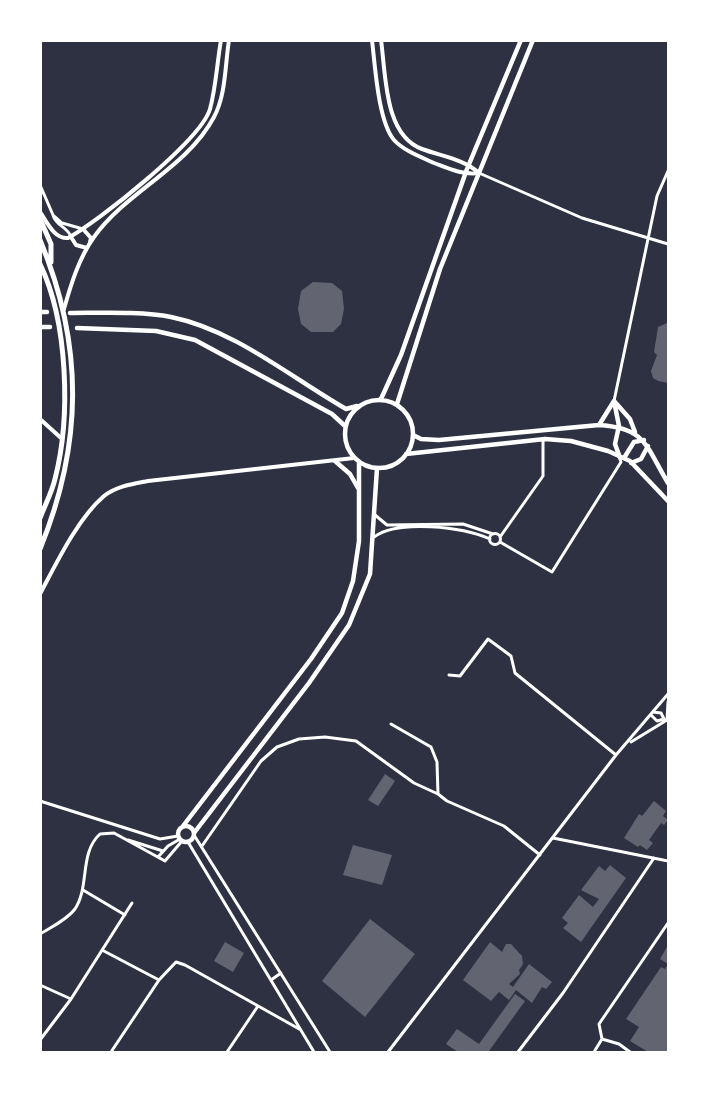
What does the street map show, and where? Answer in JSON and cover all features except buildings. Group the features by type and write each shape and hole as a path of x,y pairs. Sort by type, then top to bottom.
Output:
{"highway":[{"path":"40,219 51,244 51,266"},
{"path":"40,240 51,266 64,309 70,338 74,384 72,428 65,475 40,549"},
{"path":"40,264 49,286 60,336 64,399 55,479 40,518"},
{"path":"40,273 49,286"}],"main road":[{"path":"381,399 401,355 469,164 521,40"},
{"path":"397,404 440,269 533,40"},
{"path":"40,312 47,312"},
{"path":"70,313 170,316 205,327 236,343 346,408 381,399 397,404 411,421 413,435 406,454 398,462 377,468 359,463 354,458 346,444 345,426 357,406"},
{"path":"40,327 50,327"},
{"path":"78,328 156,331 195,340 332,414 345,426"},
{"path":"599,425 614,401"},
{"path":"614,401 619,426 615,444 619,455 622,460 631,463 669,501"},
{"path":"614,401 630,419 635,432"},
{"path":"413,435 421,439 462,439 599,425 619,426 635,432 644,440 669,483"},
{"path":"406,454 543,440 571,441 619,455"},
{"path":"622,460 634,442 644,440"},
{"path":"631,463 646,454 648,446"},
{"path":"335,461 350,474 359,490"},
{"path":"359,463 359,541 353,581 342,613 311,659 178,831 180,839 188,842 309,683 349,625 370,573 377,468"},
{"path":"183,826 190,827 194,834"}],"street":[{"path":"40,212 56,234 62,238 71,237 125,197 204,121 210,110 221,40"},
{"path":"64,309 77,269 90,243 115,214 188,151 204,132 220,105 229,40"},
{"path":"372,40 385,122 393,139 409,151 465,175 478,172"},
{"path":"381,40 394,122 402,135 420,148 469,164 478,172 582,218 669,244"},
{"path":"614,401 657,196 669,171"},
{"path":"40,185 58,225 69,232 76,245 87,248"},
{"path":"53,215 62,224 83,229 91,238 90,243"},
{"path":"40,419 61,438"},
{"path":"500,542 500,537 543,476 543,440"},
{"path":"40,594 70,539 104,496 123,486 148,481 354,458"},
{"path":"372,538 394,528 452,528 490,539 493,544 500,542 552,572 622,460"},
{"path":"374,514 387,525 463,524 500,537"},
{"path":"490,539 493,534"},
{"path":"449,675 460,676 488,639 511,656 515,673 616,755"},
{"path":"388,1053 616,755 669,694"},
{"path":"667,720 669,702"},
{"path":"652,713 661,712 667,720"},
{"path":"652,713 657,721 667,720"},
{"path":"628,743 667,720"},
{"path":"391,724 430,747 437,762 438,794"},
{"path":"202,846 261,761 277,747 298,739 334,737 356,741 414,783 438,794 447,801 504,826 540,855"},
{"path":"40,801 160,839 180,839"},
{"path":"40,934 74,910 82,889 88,855 96,838 110,832 165,861 180,839"},
{"path":"194,834 330,1053"},
{"path":"553,837 669,861"},
{"path":"158,857 180,839"},
{"path":"126,840 135,840 163,851"},
{"path":"188,842 314,1053"},
{"path":"519,1053 563,993 654,858"},
{"path":"82,889 124,915"},
{"path":"226,906 234,899"},
{"path":"40,1040 71,999 132,903"},
{"path":"594,1053 602,1039 599,1024 669,923"},
{"path":"102,950 159,980"},
{"path":"111,1053 168,968 180,962 300,1030"},
{"path":"271,980 281,973"},
{"path":"40,985 71,999"},
{"path":"227,1053 258,1006"},
{"path":"602,1039 619,1044 630,1053"}]}
